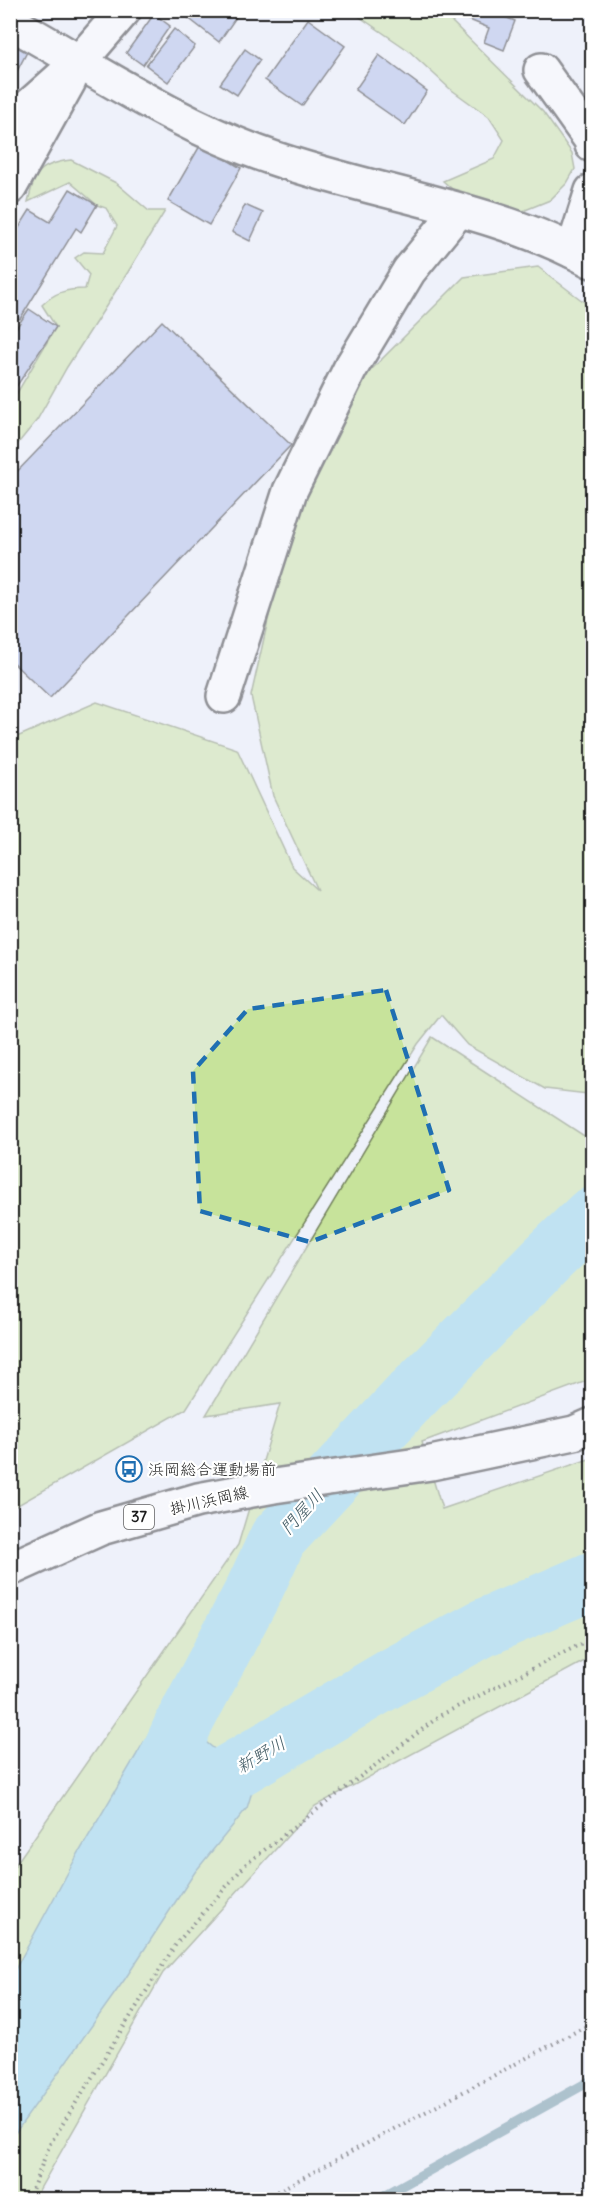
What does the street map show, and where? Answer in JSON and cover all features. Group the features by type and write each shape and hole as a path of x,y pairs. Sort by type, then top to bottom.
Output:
{"street":[{"path":"10,123 80,61 124,10"},
{"path":"10,22 190,125 273,158 458,211 557,243 583,256 592,191"},
{"path":"10,187 80,61"},
{"path":"541,70 591,140 592,145"},
{"path":"224,696 290,491 350,369 409,271 458,211"},
{"name":"掛川浜岡線","path":"10,1569 101,1528 198,1500 274,1486 431,1463 574,1432 592,1425"}],"path":[{"path":"28,2199 50,2144 176,1944 246,1864 441,1715 577,1646 592,1641"},
{"path":"261,2199 592,2023"}],"highlighted area":[{"path":"386,990 449,1190 310,1242 200,1211 193,1071 248,1009"}],"green space":[{"path":"351,11 441,11 543,112 572,153 575,169 567,183 550,200 523,211 458,194 443,181 494,159 504,140 489,117 449,88 408,50"},
{"path":"71,160 116,183 149,211 165,211 67,367 37,420 11,452 11,403 56,327 42,305 62,292 85,289 89,275 75,258 84,252 103,253 117,226 106,208 97,205 70,182 28,202 33,183 40,171 52,164"},
{"path":"538,267 592,308 592,1090 588,1094 545,1089 467,1045 441,1015 418,1044 186,1409 11,1509 10,740 97,702 237,749 292,867 317,890 273,796 251,696 282,558 345,396 464,277"},
{"path":"432,1037 592,1141 592,1379 422,1442 442,1509 592,1458 592,1657 315,1806 163,1973 34,2199 11,2200 11,1871 238,1545 280,1404 206,1415"}],"water":[{"path":"164,1708 255,1782 247,1808 195,1872 125,1979 11,2139 11,1977 78,1854"}],"building":[{"path":"178,10 241,10 219,42"},
{"path":"471,10 504,10 502,16 515,21 504,50 484,42 489,28 467,19"},
{"path":"154,14 170,26 143,65 126,53"},
{"path":"308,19 345,46 302,106 265,80"},
{"path":"174,29 195,46 168,82 146,65"},
{"path":"10,43 27,52 16,73 10,70"},
{"path":"245,49 260,60 237,95 220,84"},
{"path":"379,55 427,91 405,125 355,90"},
{"path":"201,144 241,168 209,225 168,201"},
{"path":"70,189 97,205 81,232 76,228 20,319 10,314 10,231 15,234 30,210 50,222"},
{"path":"245,205 263,213 250,241 232,232"},
{"path":"29,309 56,327 10,396 10,337"},
{"path":"162,321 291,445 50,698 10,660 10,479"}],"waterway":[{"name":"門屋川","path":"150,1798 184,1723 254,1590 278,1538 406,1401 592,1216"},
{"name":"新野川","path":"175,1818 214,1782 394,1676 483,1628 592,1581"},
{"path":"376,2200 592,2080"}],"place":[{"name":"浜岡総合運動場前","path":"129,1469"}]}
